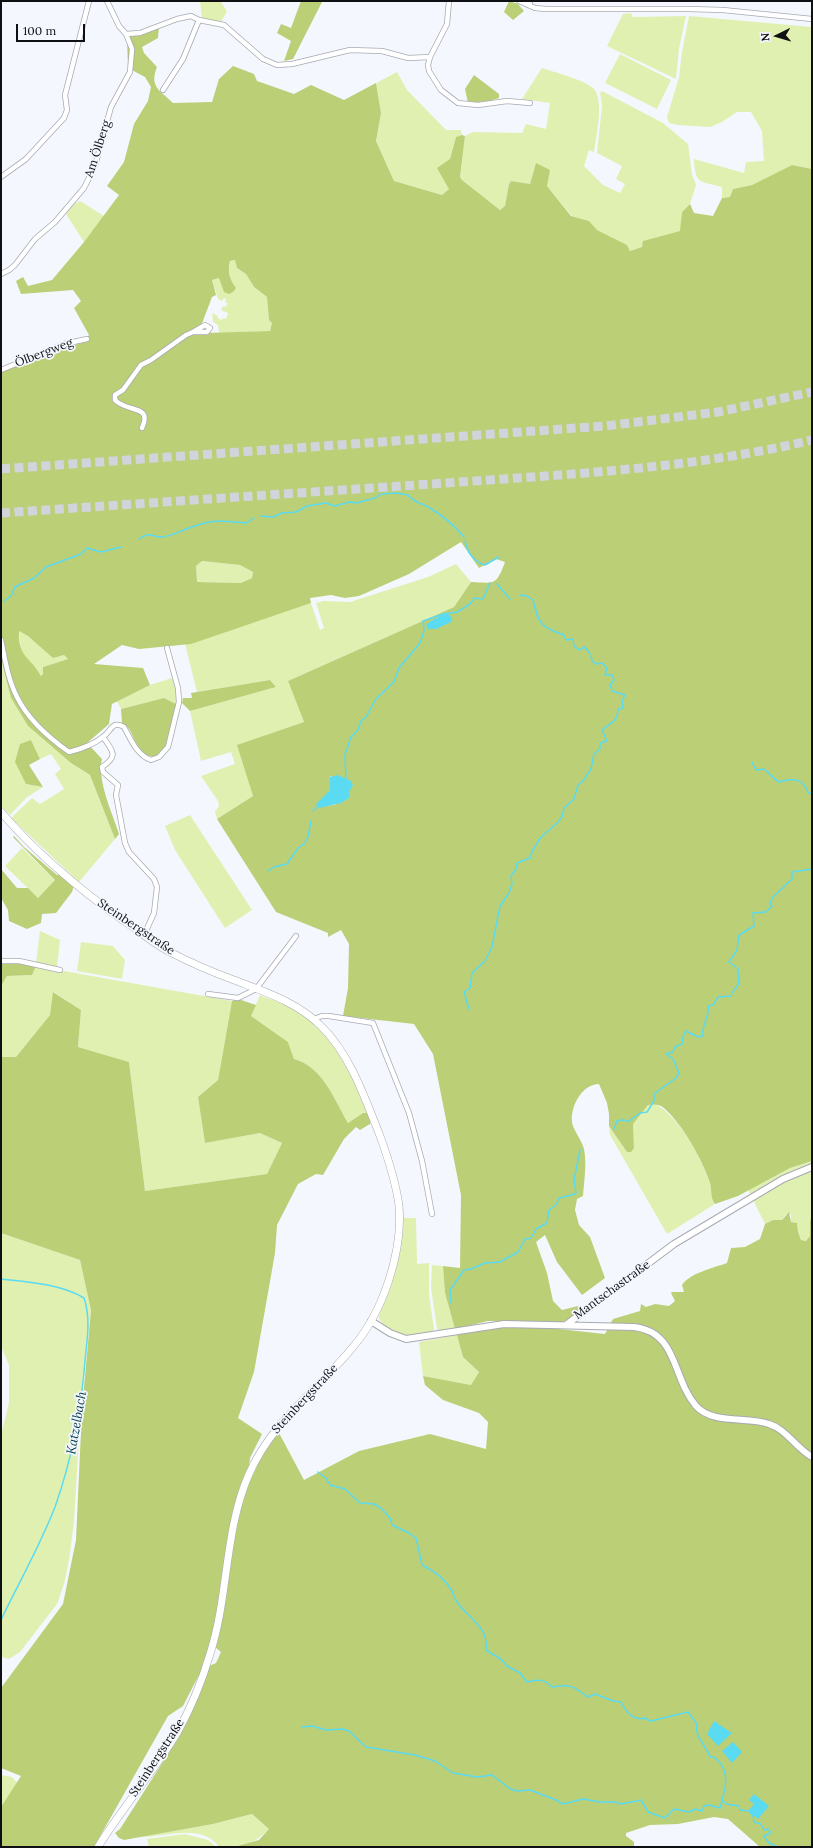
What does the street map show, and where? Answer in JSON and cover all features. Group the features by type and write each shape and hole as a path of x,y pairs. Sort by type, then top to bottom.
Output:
{"main road":[{"name":"Steinbergstraße","path":"1,812 36,850 67,878 166,950 193,963 283,999 301,1009 314,1019 331,1036 350,1067 381,1140 397,1191 399,1222 396,1250 384,1293 371,1322 352,1348 290,1412 262,1450 240,1497 234,1519 220,1614 212,1651 200,1683 176,1734 98,1847"}],"street":[{"path":"1,177 26,159 64,118 67,110 66,95 89,1"},
{"name":"Am Ölberg","path":"1,274 10,270 19,261 35,239 55,222 89,180 99,154 113,103 130,72 132,49 126,34 119,26 107,1"},
{"path":"449,1 447,24 430,57 429,71 439,88 458,104 478,105 508,101 530,103"},
{"path":"519,1 528,3 534,8 561,10 723,10 812,19"},
{"path":"126,34 140,33 186,16 196,17 199,20 224,25 263,59 277,65 292,64 350,50 382,51 408,58 430,57"},
{"path":"163,90 183,60 199,20"},
{"path":"142,428 145,420 144,414 140,410 118,403 115,400 115,395 122,390 141,365 151,360 186,335 194,332"},
{"name":"Ölbergweg","path":"1,370 64,344 87,338"},
{"path":"1,640 16,697 47,735 69,752 92,744 103,737 114,726 119,724 124,727 144,757 152,760 159,757 168,747 179,702 178,688 166,648"},
{"path":"103,737 113,755 112,760 108,764 102,766 103,772 118,785 116,796 125,842 129,852 154,879 158,887 154,913 144,935"},
{"path":"208,994 238,998 256,989 296,936"},
{"path":"1,962 19,961 60,970"},
{"path":"314,1019 322,1016 329,1016 373,1023 409,1113 422,1161 432,1214"},
{"name":"Mantschastraße","path":"371,1322 390,1333 406,1339 504,1324 566,1325 674,1244 777,1183 812,1167"},
{"path":"566,1325 634,1327 653,1332 666,1345 682,1381 693,1402 700,1410 715,1416 770,1424 786,1435 800,1450 812,1457"}],"green space":[{"path":"200,1 220,1 227,11 221,22 202,19"},
{"path":"301,1 322,2 293,59 284,61 291,41 277,33 281,24 291,28"},
{"path":"509,1 518,4 524,11 513,20 504,12"},
{"path":"631,13 633,17 686,16 679,48 676,79 607,46 623,14"},
{"path":"689,16 812,27 812,169 792,165 752,185 733,189 730,197 722,198 722,187 703,182 697,177 694,159 744,173 746,162 764,161 762,131 751,112 737,112 722,122 710,127 669,123 667,117 679,77"},
{"path":"159,27 158,38 142,47 144,53 157,67 154,79 157,88 173,103 212,102 219,79 233,66 254,74 257,81 294,94 311,85 344,100 376,83 381,113 376,141 394,181 442,195 449,189 437,168 450,159 456,137 462,135 465,136 460,177 500,210 505,206 509,184 511,181 530,184 536,163 550,170 547,186 571,216 589,221 597,230 627,245 630,251 642,247 643,241 680,231 682,212 690,204 694,213 713,216 722,198 730,197 733,189 752,185 792,165 812,169 812,1161 790,1168 738,1196 715,1204 707,1174 697,1154 679,1124 665,1109 657,1105 648,1105 633,1124 634,1148 631,1152 627,1152 609,1126 607,1103 599,1084 587,1088 577,1099 572,1113 573,1126 583,1146 585,1154 583,1196 577,1199 575,1210 579,1225 590,1237 605,1278 582,1295 557,1262 545,1235 536,1242 547,1273 553,1301 562,1310 578,1306 582,1308 579,1314 558,1324 530,1321 488,1321 455,1329 445,1293 443,1266 460,1268 461,1195 433,1054 414,1024 343,1016 348,988 349,944 341,930 328,937 328,933 276,912 217,819 253,796 237,745 304,722 288,681 454,607 471,582 485,583 494,581 497,579 505,562 496,559 479,568 461,542 409,574 359,596 345,598 331,595 310,598 311,603 191,644 139,649 122,645 94,664 143,668 150,685 112,704 109,724 87,743 102,759 101,768 103,787 119,834 115,839 90,775 71,763 28,726 11,698 1,658 1,371 45,353 82,343 89,335 74,308 81,301 73,290 21,294 16,281 23,277 28,286 52,280 84,242 119,195 107,186 124,162 134,124 148,101 151,87 145,77 128,68 127,40 129,35","holes":["235,260 237,268 246,274 254,287 267,297 269,320 272,323 270,331 205,333 201,326 212,297 216,295 212,280 219,278 224,292 229,294 236,288 230,275 230,261","202,561 240,565 253,572 252,578 241,583 197,582 196,566","19,631 28,636 53,658 64,655 68,659 43,667 43,674 41,676 23,652 20,647","331,776 348,792 349,798 334,805 323,806 330,790"]},
{"path":"620,54 671,80 657,109 605,83"},
{"path":"542,68 583,82 593,88 597,93 599,118 594,152 589,150 584,166 603,185 620,193 625,184 616,179 622,166 597,153 602,106 600,93 602,91 663,123 688,144 692,174 696,185 690,204 682,212 681,231 644,241 642,247 630,251 627,245 597,230 588,221 572,216 547,186 536,163 530,184 511,181 509,184 505,206 500,210 462,180 460,177 465,136 473,132 522,133 526,124 546,129 550,103 522,99"},
{"path":"397,72 407,90 446,130 461,130 462,135 456,137 450,159 449,189 442,195 394,181 376,141 381,113 376,83"},
{"path":"474,75 499,94 499,98 489,101 468,103 465,89"},
{"path":"80,201 104,216 84,242 66,214 71,205"},
{"path":"235,260 237,268 246,274 254,287 267,297 269,320 272,323 270,331 219,333 218,325 213,322 212,313 218,316 217,318 222,320 223,318 226,319 228,313 221,310 223,306 226,307 226,299 224,298 222,301 218,299 212,280 219,278 232,284 228,266 230,261"},
{"path":"202,561 240,565 253,572 252,578 241,583 197,582 196,566"},
{"path":"456,564 471,582 454,607 288,681 304,722 238,745 253,796 217,819 215,812 219,806 218,801 201,776 235,764 231,752 201,761 190,711 276,687 270,680 197,692 185,644 311,603 320,630 324,628 316,603 324,601 350,602 428,577"},
{"path":"19,631 28,636 53,657 64,655 68,659 43,667 43,674 41,676 21,652"},
{"path":"1,658 11,698 28,726 71,763 90,775 115,839 79,882 12,819 13,816 32,798 40,804 64,789 55,774 61,769 51,754 40,759 31,740 26,784 43,787 26,798 10,815 1,806"},
{"path":"172,678 177,694 176,704 164,698 121,709 117,701 150,685"},
{"path":"270,680 276,687 190,711 182,703 183,698 192,698 191,693"},
{"path":"164,698 176,704 170,733 162,752 155,756 147,755 140,750 129,730 122,723 121,709"},
{"path":"31,740 40,759 29,765 43,787 26,784 15,762 20,744"},
{"path":"190,815 252,910 225,928 175,850 165,826"},
{"path":"14,836 24,847 57,875 60,875 74,885 72,892 56,913 42,914 41,923 27,929 9,921 8,910 1,898 1,869 17,888 28,888 38,898 55,880 13,837"},
{"path":"22,848 55,880 38,898 5,866"},
{"path":"40,931 60,940 57,968 36,963"},
{"path":"81,942 113,946 125,960 122,979 77,971"},
{"path":"18,962 36,966 32,975 7,976 1,986 1,963"},
{"path":"36,966 232,1001 218,1080 198,1097 205,1143 260,1133 282,1143 267,1174 145,1191 129,1062 78,1047 81,1010 54,992 50,1015 16,1057 1,1057 1,986 7,976 32,975"},
{"path":"53,992 81,1010 78,1047 129,1062 145,1191 267,1174 282,1143 260,1133 205,1143 198,1097 218,1080 232,1001 238,999 256,1005 251,1016 288,1042 294,1059 304,1063 320,1076 327,1085 348,1123 363,1113 368,1113 371,1121 370,1124 360,1130 356,1127 344,1139 323,1175 316,1174 298,1184 277,1225 275,1253 254,1372 238,1418 262,1434 250,1458 249,1466 240,1487 232,1514 223,1582 211,1642 202,1669 183,1706 168,1716 94,1847 1,1847 1,1807 21,1776 1,1768 1,1688 63,1604 76,1540 82,1409 91,1310 80,1260 1,1233 1,1057 16,1057 50,1015"},
{"path":"260,995 291,1007 318,1028 329,1040 347,1067 368,1113 363,1113 348,1123 327,1085 320,1076 304,1063 294,1059 288,1042 251,1016"},
{"path":"655,1104 664,1110 681,1128 696,1151 707,1174 712,1199 715,1204 667,1234 610,1135 609,1126 627,1152 634,1148 633,1124 648,1105"},
{"path":"812,1161 811,1230 810,1236 806,1241 801,1240 797,1223 791,1222 791,1214 786,1214 782,1220 773,1220 765,1224 748,1190 790,1168"},
{"path":"401,1204 403,1204 404,1218 416,1218 417,1264 429,1263 429,1295 434,1329 432,1333 410,1336 403,1335 385,1326 379,1319 380,1311 389,1293"},
{"path":"789,1212 791,1222 797,1223 801,1240 806,1241 810,1236 810,1221 812,1216 812,1847 760,1847 728,1819 714,1817 678,1824 650,1825 626,1833 626,1836 634,1842 634,1847 234,1847 259,1840 269,1829 252,1814 213,1824 124,1840 119,1838 115,1833 120,1829 177,1740 209,1666 216,1663 221,1652 215,1647 222,1617 238,1516 249,1483 264,1452 278,1431 304,1480 359,1451 430,1434 486,1449 488,1422 479,1413 443,1400 425,1385 423,1376 471,1385 479,1372 463,1357 457,1335 490,1327 540,1327 605,1334 613,1319 640,1311 641,1304 646,1307 655,1304 669,1306 675,1301 671,1293 684,1292 682,1285 690,1277 702,1271 727,1263 731,1248 745,1247 760,1239 765,1224 773,1220 782,1220"},
{"path":"1,1233 80,1260 91,1309 81,1405 74,1521 64,1584 57,1604 20,1652 9,1659 1,1657 1,1435 9,1403 9,1365 1,1346"},
{"path":"432,1265 443,1266 445,1293 455,1329 439,1331 437,1329 431,1288"},
{"path":"457,1335 463,1357 479,1372 471,1385 423,1376 419,1342"},
{"path":"1,1775 12,1777 17,1783 1,1807"},
{"path":"252,1814 269,1829 258,1839 240,1846 219,1847 211,1839 203,1835 193,1833 140,1837 213,1824"},
{"path":"185,1834 208,1840 216,1847 149,1847 147,1839"}],"water":[{"path":"445,613 452,618 451,622 436,629 428,629 426,625 428,623"},
{"path":"338,775 351,781 353,785 349,792 349,798 341,803 319,808 316,804 330,790 330,777"},
{"path":"714,1721 732,1733 718,1746 707,1734"},
{"path":"733,1742 742,1752 732,1763 722,1751"},
{"path":"754,1794 769,1806 758,1819 748,1811 754,1804 749,1800"}],"waterway":[{"path":"261,516 273,517 282,513 296,512 307,506 326,503 335,506 350,502 356,503 375,498 381,494 396,493 408,495 415,501 435,511 464,537"},
{"path":"139,539 145,535 162,537 200,524 225,521 247,523 254,518"},
{"path":"465,541 467,549 474,559 481,564 485,565 499,557"},
{"path":"4,601 11,596 15,587 34,578 46,567 81,554 87,548 101,552 121,547"},
{"path":"346,780 345,755 351,737 358,730 361,721 366,717 376,699 394,682 399,668 420,643 424,631 423,621 443,614 457,612 470,604 475,598 483,599 490,583"},
{"path":"497,584 510,599"},
{"path":"520,595 527,596 533,600 539,620 545,627 564,635 566,640 573,639 574,646 579,650 585,647 590,654"},
{"path":"469,1009 464,992 470,988 472,973 485,961 492,947 500,906 509,893 512,884 511,876 516,869 517,863 530,858 541,837 562,817 564,808 574,799 578,785 583,781 591,769 594,754 600,749 600,743 607,741 602,730 617,717 618,709 623,708 622,701 625,695 612,691 610,685 614,680 612,675 605,675 607,668 602,663 596,664 592,661 591,656"},
{"path":"752,762 756,770 764,769 779,782 797,780 804,784 808,793 812,793"},
{"path":"313,811 318,806"},
{"path":"268,871 274,867 287,864 298,848 305,843 308,837 311,821"},
{"path":"614,1129 617,1121 629,1121 640,1113 647,1112 654,1101 654,1094 676,1078 679,1073 673,1059 666,1054 673,1052 675,1047 682,1044 686,1031 698,1037 703,1036 703,1028 708,1014 708,1006 713,1005 718,997 731,996 739,983 739,979 738,969 729,962 737,950 739,935 754,926 753,913 766,912 772,906 770,903 773,897 792,879 792,872 812,869"},
{"path":"451,1303 450,1290 464,1270 471,1269 485,1263 500,1262 518,1252 525,1239 531,1238 536,1229 547,1223 549,1210 556,1205 559,1198 576,1193 574,1180 580,1150"},
{"name":"Katzelbach","path":"1,1279 44,1284 75,1293 84,1298 88,1321 81,1399 75,1435 61,1489 55,1507 36,1550 1,1620"},
{"path":"318,1472 326,1478 330,1485 345,1489 360,1503 374,1504 381,1508 390,1518 392,1525 416,1538 422,1565 443,1579 452,1591 459,1605 482,1630 485,1636 486,1650 502,1660 507,1666 520,1673 527,1682 541,1680 547,1682 552,1687 568,1686 575,1688 588,1697 595,1694 613,1701 621,1702 626,1710 634,1717 641,1719 645,1718 650,1721 688,1712 697,1724 697,1733 710,1757 714,1757 719,1761 724,1771 726,1782 722,1800 726,1804 739,1806 740,1810 749,1811 753,1816 754,1822 761,1824 764,1830 769,1829 771,1833 764,1836 769,1843 778,1847"},
{"path":"302,1727 312,1726 326,1730 343,1729 349,1731 366,1747 415,1755 435,1761 453,1773 477,1777 492,1775 509,1788 516,1791 530,1790 563,1804 583,1799 600,1802 615,1802 621,1804 641,1800 648,1812 665,1818 674,1809 689,1812 695,1809 702,1811 704,1806 709,1805 720,1808 722,1801"}],"tunnel":[{"path":"1,469 605,426 718,412 812,392"},
{"path":"1,513 538,477 630,469 721,458 812,440"}]}
